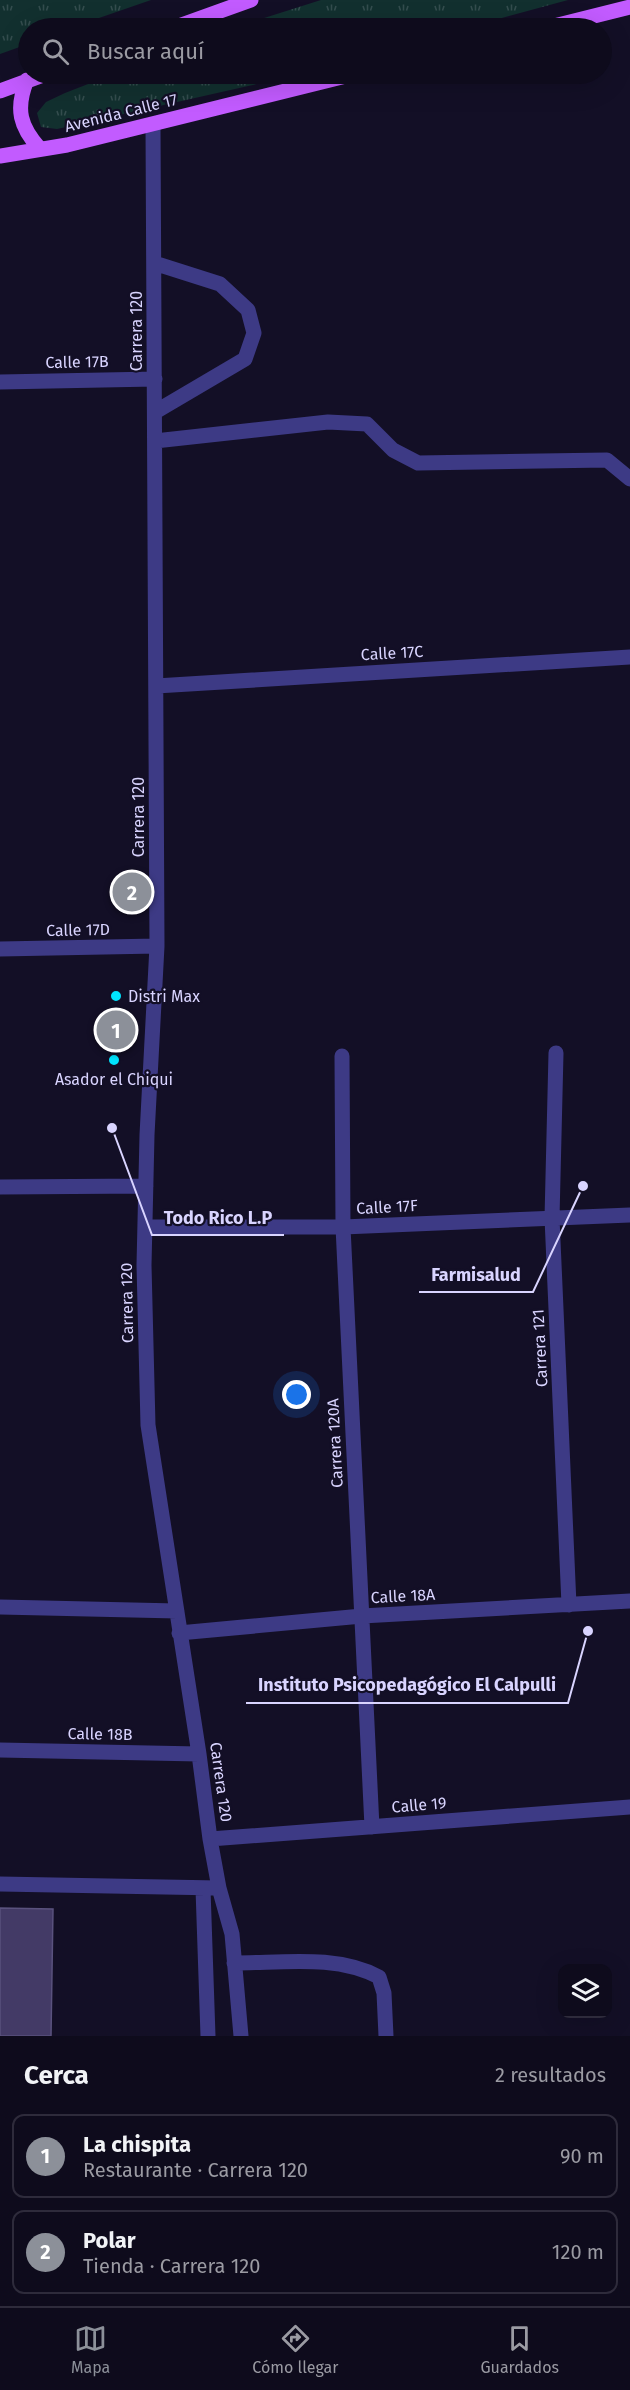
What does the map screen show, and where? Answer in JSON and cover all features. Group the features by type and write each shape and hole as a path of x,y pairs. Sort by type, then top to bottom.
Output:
{"main road":[{"path":"201,18 251,0"},
{"path":"586,18 630,7"},
{"path":"0,85 18,82"},
{"path":"0,92 18,84"},
{"path":"25,84 21,94 21,117 30,138 40,149"},
{"name":"Avenida Calle 17","path":"0,156 153,125 315,84"}],"street":[{"name":"Carrera 120","path":"153,125 157,946 147,1135 144,1265 148,1425 210,1839 208,2036"},
{"path":"154,263 220,284 248,310 254,333 245,359 155,412"},
{"name":"Calle 17B","path":"0,382 155,379"},
{"path":"155,441 328,422 367,424 393,450 418,463 607,460 630,478"},
{"name":"Calle 17C","path":"156,686 630,657"},
{"name":"Calle 17D","path":"0,949 157,946"},
{"name":"Carrera 121","path":"556,1053 552,1218 569,1605"},
{"name":"Carrera 120A","path":"342,1056 343,1227 372,1827"},
{"path":"0,1187 146,1186"},
{"name":"Calle 17F","path":"146,1227 343,1227 630,1215"},
{"name":"Calle 18A","path":"179,1633 362,1616 630,1601"},
{"path":"0,1606 177,1611"},
{"name":"Calle 18B","path":"0,1750 199,1754"},
{"name":"Calle 19","path":"210,1839 630,1807"},
{"path":"0,1884 211,1889"},
{"name":"Carrera 120","path":"211,1889 232,1934 241,2036"},
{"path":"234,1963 321,1962 360,1967 379,1977 384,1994 386,2036"}],"green space":[{"path":"0,0 151,0 99,18 18,18 18,48 0,54"},
{"path":"321,0 568,0 502,18 264,18"},
{"path":"88,84 257,84 57,129 41,127 37,113 46,102"}],"building":[{"path":"0,1908 53,1909 51,2036 0,2036"}],"place":[{"name":"Polar","path":"132,892"},
{"name":"Distri Max","path":"116,996"},
{"name":"La chispita","path":"116,1030"},
{"name":"Asador el Chiqui","path":"114,1060"},
{"name":"Todo Rico L.P","path":"112,1128"},
{"name":"Farmisalud","path":"583,1186"},
{"name":"Instituto Psicopedagógico El Calpulli","path":"588,1631"}]}
